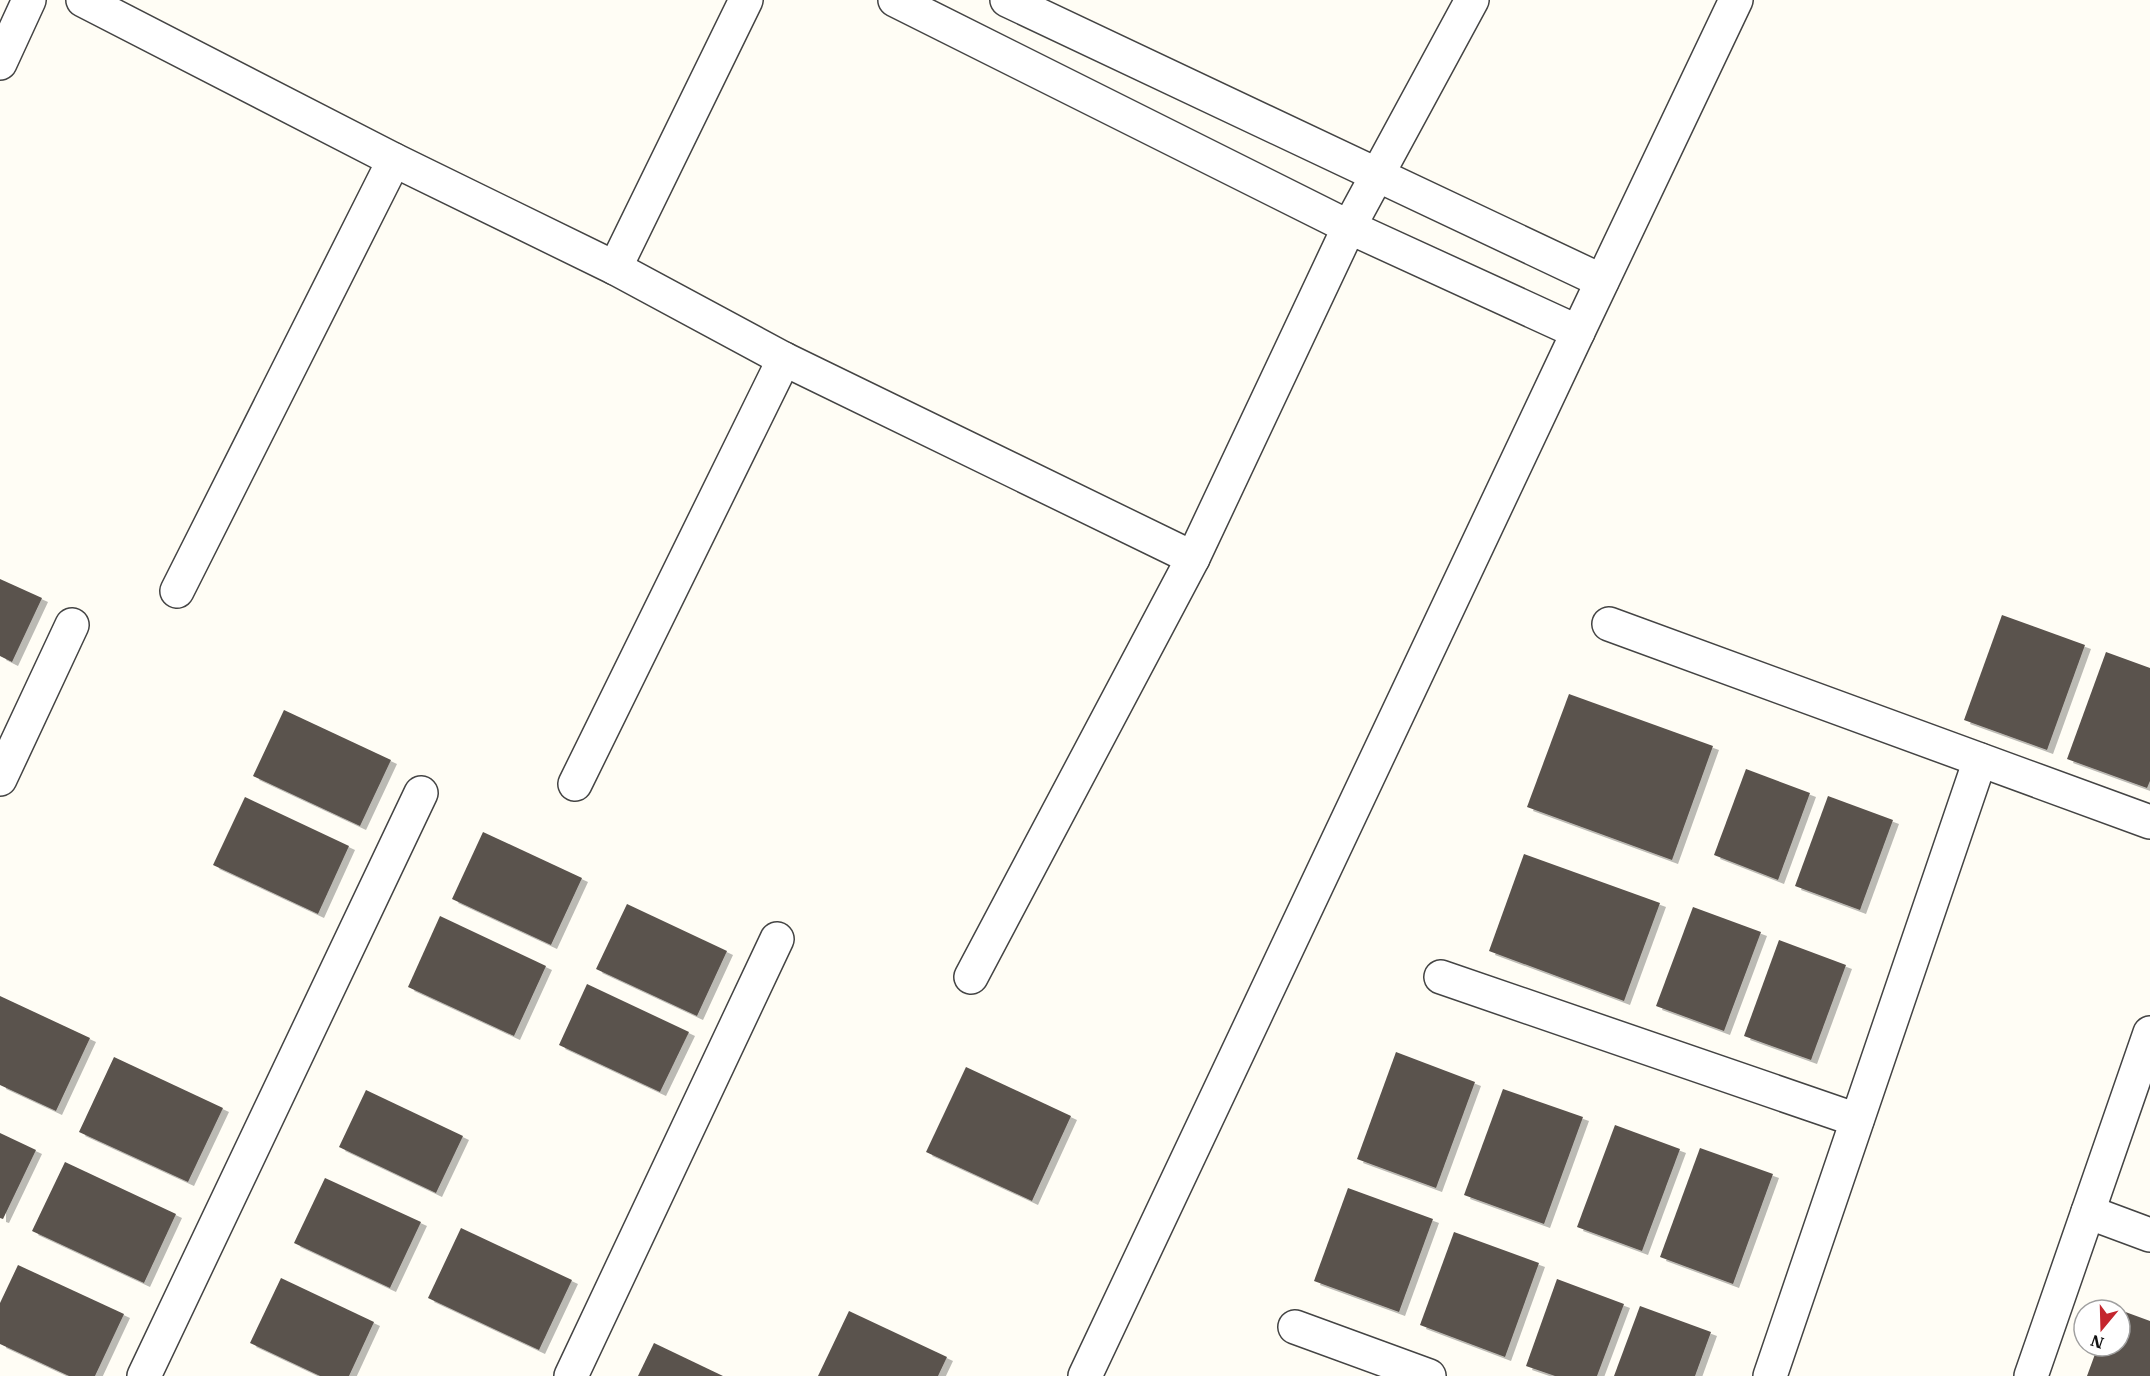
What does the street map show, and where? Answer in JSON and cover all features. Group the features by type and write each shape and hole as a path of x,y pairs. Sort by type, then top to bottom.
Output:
{"street":[{"path":"0,63 29,0"},
{"path":"83,0 394,160 615,268 784,359 1193,558"},
{"path":"615,268 746,0"},
{"path":"895,0 1349,227 1578,332"},
{"path":"1007,0 1602,281"},
{"path":"971,977 1193,558 1349,227 1472,0"},
{"path":"1085,1376 1737,0"},
{"path":"177,591 394,160"},
{"path":"575,784 784,359"},
{"path":"1609,624 2150,822"},
{"path":"0,779 72,625"},
{"path":"1770,1376 1980,760"},
{"path":"144,1376 421,793"},
{"path":"571,1376 777,939"},
{"path":"1441,977 1857,1120"},
{"path":"2031,1376 2150,1033"},
{"path":"2088,1212 2150,1235"},
{"path":"1295,1327 1429,1376"}],"building":[{"path":"0,579 42,598 12,662 0,656"},
{"path":"2002,615 2085,645 2047,750 1964,720"},
{"path":"2106,652 2150,668 2150,781 2147,788 2067,759"},
{"path":"1569,694 1713,746 1672,860 1527,807"},
{"path":"284,710 391,760 360,826 253,776"},
{"path":"1746,769 1810,793 1778,880 1714,855"},
{"path":"1828,796 1893,820 1860,910 1795,886"},
{"path":"245,797 349,846 318,914 213,865"},
{"path":"483,832 582,878 551,945 452,899"},
{"path":"1524,854 1660,903 1624,1001 1489,951"},
{"path":"627,904 727,951 697,1016 596,969"},
{"path":"1693,907 1761,932 1724,1031 1656,1006"},
{"path":"440,916 546,966 514,1036 408,987"},
{"path":"1779,940 1846,965 1811,1060 1744,1036"},
{"path":"587,984 689,1032 660,1092 559,1045"},
{"path":"0,996 90,1038 56,1111 0,1085"},
{"path":"1396,1052 1475,1082 1436,1188 1357,1159"},
{"path":"114,1057 223,1108 188,1182 79,1132"},
{"path":"966,1067 1071,1116 1032,1201 926,1152"},
{"path":"1503,1089 1583,1117 1544,1224 1464,1195"},
{"path":"366,1090 463,1136 436,1193 339,1147"},
{"path":"1615,1125 1680,1149 1642,1251 1577,1227"},
{"path":"0,1133 36,1150 3,1219 0,1218"},
{"path":"1700,1148 1773,1174 1733,1284 1660,1257"},
{"path":"65,1162 176,1214 144,1283 32,1231"},
{"path":"325,1178 421,1222 390,1288 294,1243"},
{"path":"1348,1188 1433,1219 1399,1312 1314,1281"},
{"path":"461,1228 572,1280 539,1350 428,1298"},
{"path":"1454,1232 1539,1263 1505,1357 1420,1325"},
{"path":"18,1265 124,1314 95,1376 69,1376 0,1344 0,1303"},
{"path":"281,1278 374,1322 349,1376 320,1376 250,1343"},
{"path":"1557,1279 1624,1304 1597,1376 1555,1376 1526,1366"},
{"path":"1640,1306 1711,1332 1695,1376 1614,1376"},
{"path":"849,1311 947,1357 938,1376 818,1376"},
{"path":"2132,1314 2150,1321 2150,1376 2087,1376 2094,1358 2132,1358"},
{"path":"654,1343 723,1376 638,1376"}]}
